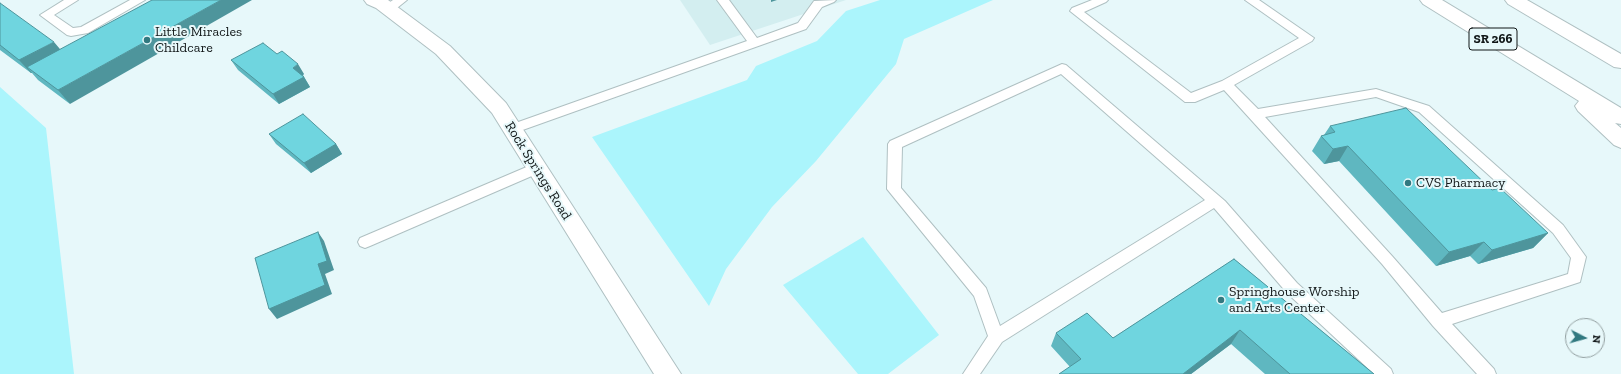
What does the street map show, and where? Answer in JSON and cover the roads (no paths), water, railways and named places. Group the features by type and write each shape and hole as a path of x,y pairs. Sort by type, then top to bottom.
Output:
{"street":[{"name":"SR 266","path":"1429,0 1621,117"},
{"path":"1514,0 1621,62"},
{"name":"Rock Springs Road","path":"387,3 443,50 498,108 668,374"},
{"path":"1557,78 1621,140"}],"lane":[{"path":"72,0 46,15 71,32 84,30 139,0"},
{"path":"722,0 754,43"},
{"path":"512,129 802,26 818,4 830,0"},
{"path":"1102,0 1076,11 1190,99 1226,84 1308,38 1251,0"},
{"path":"996,337 981,293 894,189 895,144 1062,68 1215,201 1292,288 1385,374"},
{"path":"1226,84 1255,114 1488,374"},
{"path":"1255,114 1376,93 1424,109 1558,229 1579,257 1575,278 1440,321"},
{"path":"365,242 536,168"},
{"path":"971,374 996,337 1215,201"}],"place":[{"name":"Little Miracles Childcare","path":"147,40"},
{"name":"CVS Pharmacy","path":"1408,183"},
{"name":"Springhouse Worship and Arts Center","path":"1221,300"}]}
